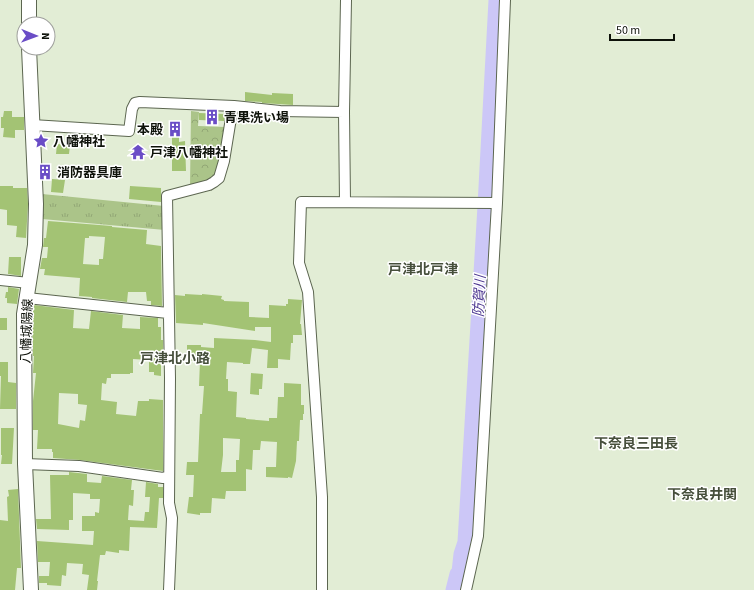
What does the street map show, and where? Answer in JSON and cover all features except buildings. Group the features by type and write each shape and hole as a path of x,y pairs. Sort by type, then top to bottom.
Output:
{"main road":[{"path":"29,16 30,0"},
{"name":"八幡城陽線","path":"29,56 36,204 35,245 24,314 25,464 31,590"}],"street":[{"path":"345,202 344,112 346,0"},
{"path":"466,590 478,536 497,203 505,0"},
{"path":"32,125 129,131 132,109 135,104 140,102 234,106 280,112 344,112"},
{"path":"169,590 172,518 169,502 170,378 167,196 209,185 219,178 224,161 234,106"},
{"path":"322,590 322,497 308,292 299,263 301,202 497,203"},
{"path":"0,280 29,283"},
{"path":"27,298 168,313"},
{"path":"25,464 79,466 163,478 169,476"}],"green space":[{"path":"191,111 199,112 198,126 225,127 221,161 215,179 190,186"},
{"path":"42,194 164,206 165,230 42,219"}],"waterway":[{"name":"防賀川","path":"453,590 457,574 459,572 461,554 465,542 496,0"}],"place":[{"name":"青果洗い場","path":"212,117"},
{"name":"本殿","path":"175,129"},
{"name":"八幡神社","path":"41,141"},
{"name":"戸津八幡神社","path":"138,152"},
{"name":"消防器具庫","path":"45,172"}],"district":[{"name":"戸津北戸津","path":"423,269"},
{"name":"戸津北小路","path":"175,358"},
{"name":"下奈良三田長","path":"636,443"},
{"name":"下奈良井関","path":"702,494"}]}
